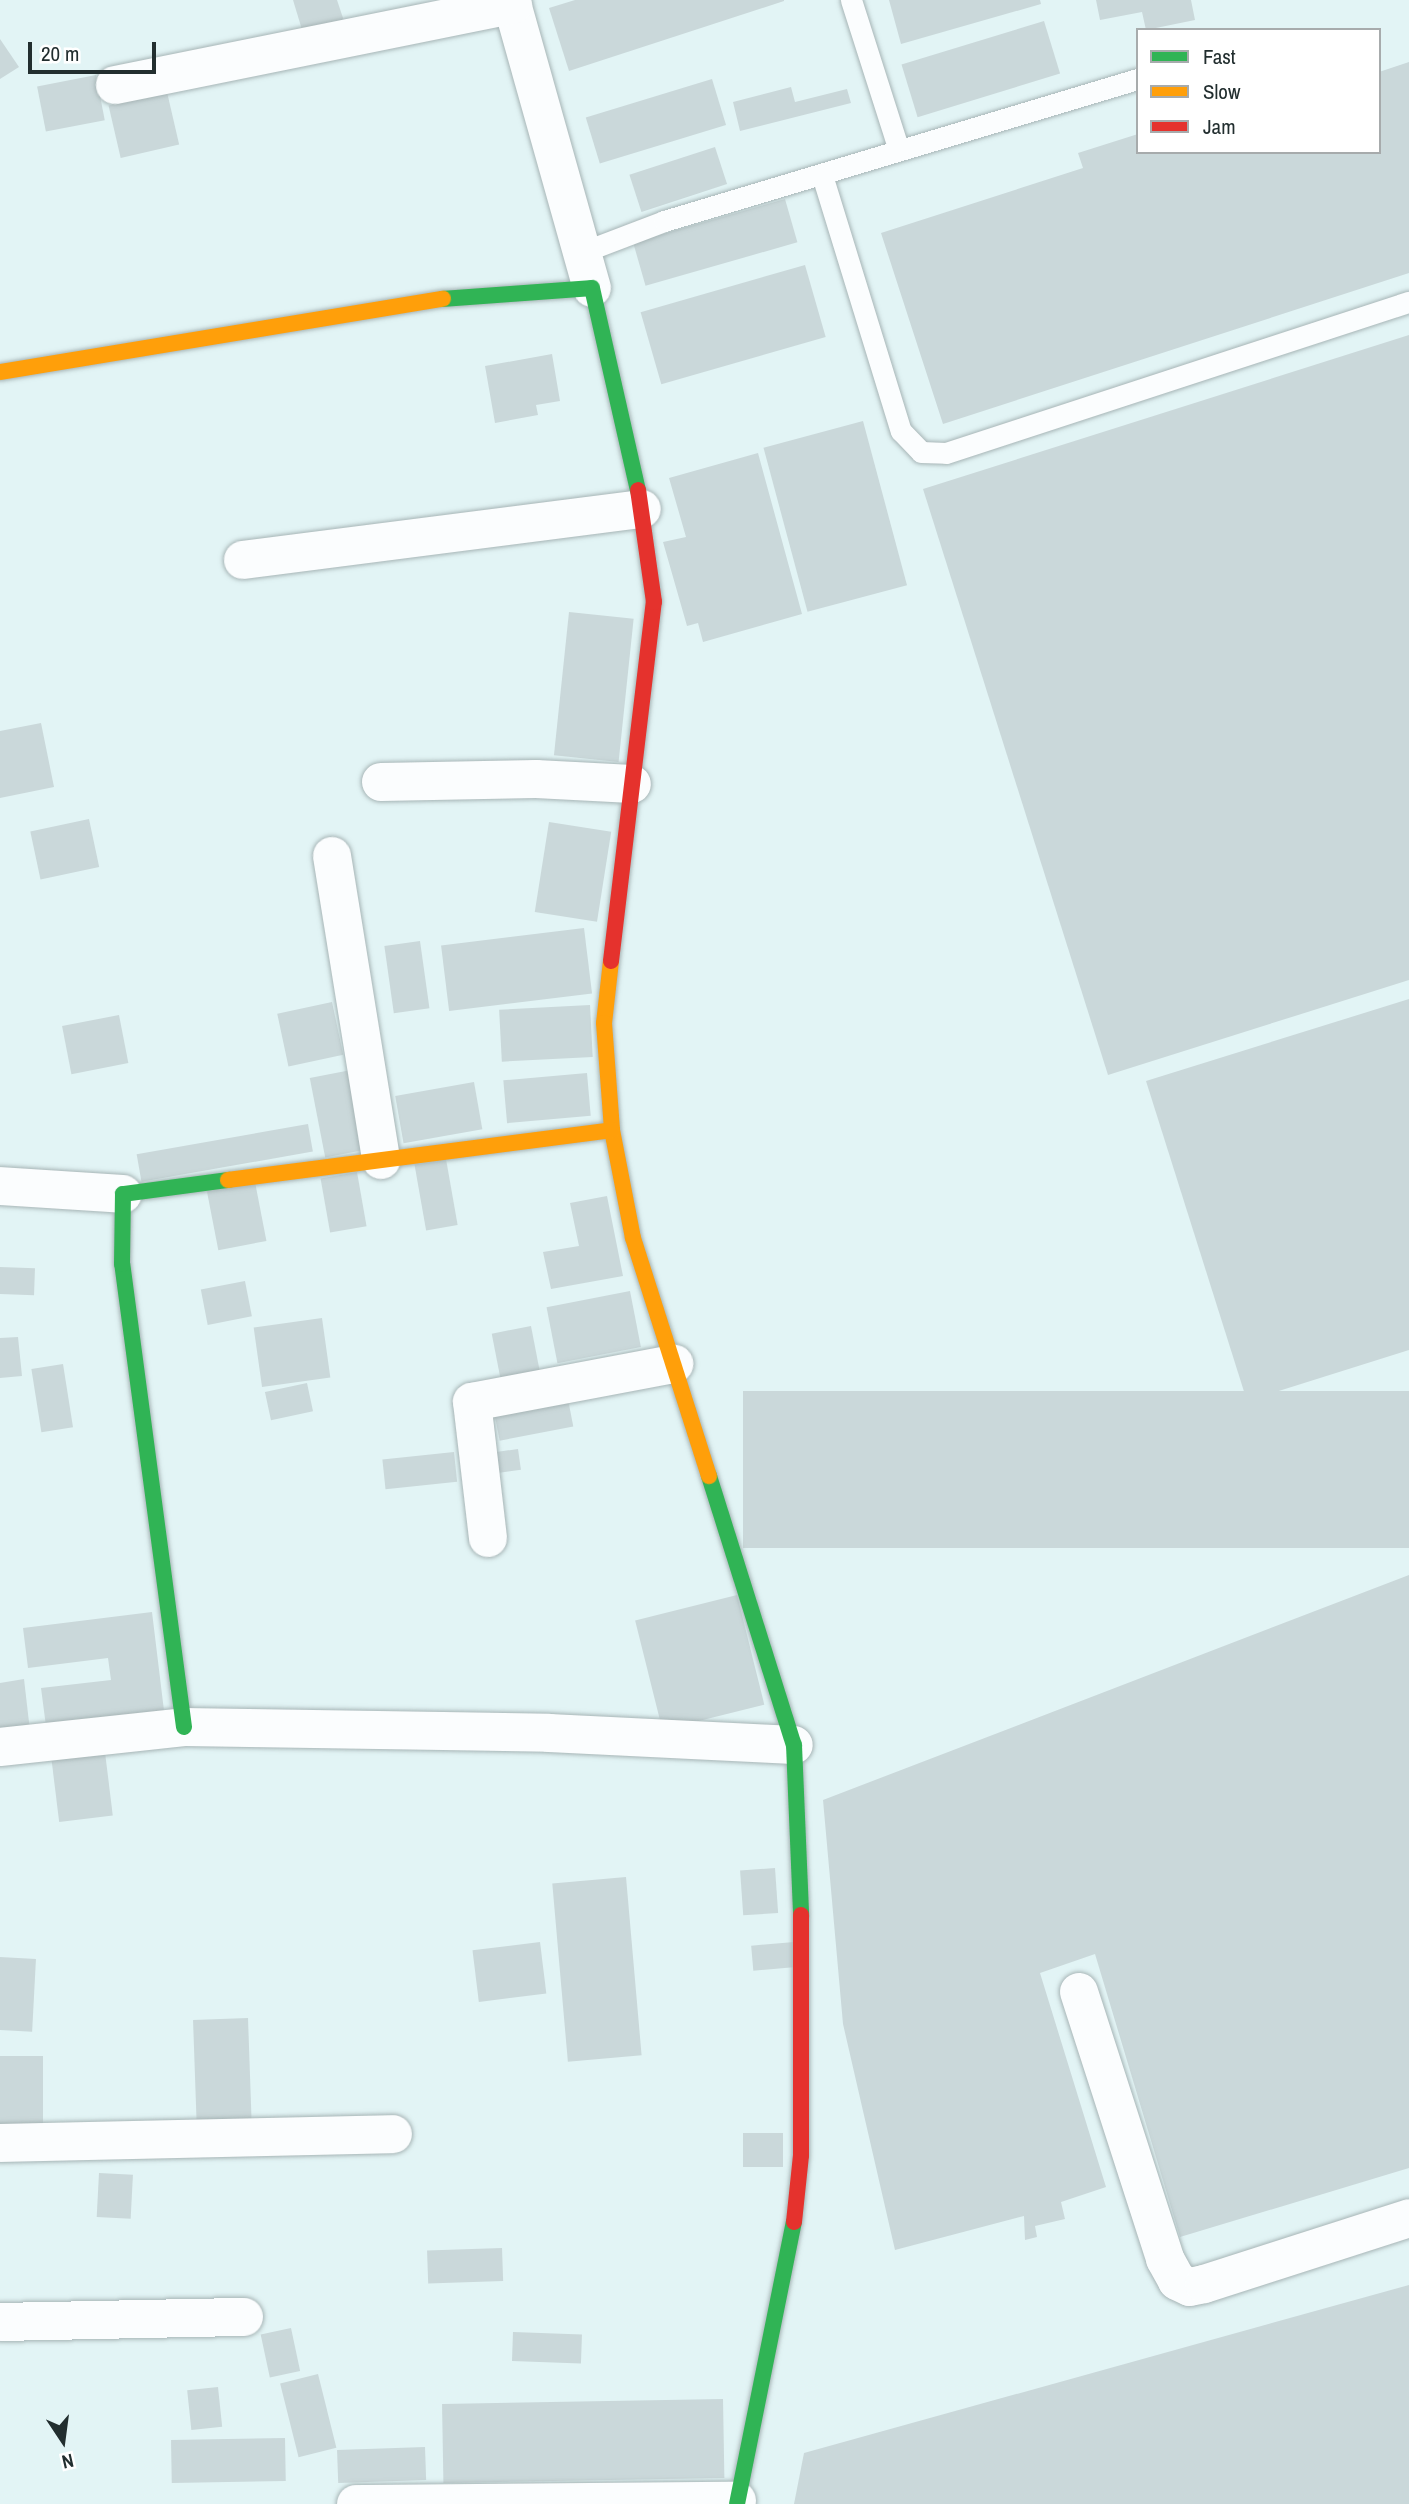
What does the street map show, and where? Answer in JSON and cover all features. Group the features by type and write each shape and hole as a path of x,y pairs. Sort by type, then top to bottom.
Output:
{"street":[{"path":"115,85 512,3 592,288 642,509 654,602 604,1023 612,1130 633,1238 794,1745 801,1876 801,2155 790,2253 737,2503 356,2504"},
{"path":"0,372 446,298 592,288"},
{"path":"243,560 642,509"},
{"path":"381,782 536,779 632,784"},
{"path":"332,856 381,1160"},
{"path":"0,1186 123,1194 612,1130"},
{"path":"123,1194 122,1264 184,1727"},
{"path":"488,1538 472,1402 674,1364"},
{"path":"0,1747 184,1727 549,1733 794,1745"},
{"path":"1079,1992 1165,2259 1177,2281 1190,2287 1204,2284 1409,2218"},
{"path":"0,2143 393,2134"},
{"path":"0,2322 244,2317"}],"lane":[{"path":"851,0 899,150"},
{"path":"583,252 664,220 1136,80"},
{"path":"822,175 901,431 921,452 946,453 1409,302"}],"building":[{"path":"293,0 337,0 344,21 303,33"},
{"path":"575,0 784,1 569,71 549,8"},
{"path":"889,0 1040,0 1041,4 901,44"},
{"path":"1096,0 1191,0 1195,20 1146,28 1142,12 1100,20"},
{"path":"1044,21 1060,74 918,117 902,65"},
{"path":"0,39 19,67 0,79"},
{"path":"1409,62 1409,273 943,424 881,233 1083,168 1078,153 1136,135 1136,154 1381,154 1381,71"},
{"path":"96,75 105,120 46,132 37,86"},
{"path":"712,79 726,125 600,163 586,118"},
{"path":"791,87 795,102 847,89 851,103 740,131 733,102"},
{"path":"167,92 179,145 121,158 109,105"},
{"path":"715,147 727,184 641,212 629,175"},
{"path":"785,199 797,242 646,286 633,243"},
{"path":"805,265 826,337 661,384 641,312"},
{"path":"1409,335 1409,980 1108,1075 923,489"},
{"path":"552,354 560,401 536,405 538,415 495,423 485,366"},
{"path":"863,421 907,585 808,612 764,448"},
{"path":"758,453 802,614 703,642 698,623 687,626 663,542 686,537 669,478"},
{"path":"569,612 634,619 619,762 554,755"},
{"path":"41,723 54,787 0,798 0,731"},
{"path":"89,819 99,867 40,879 30,831"},
{"path":"549,822 611,832 597,922 535,912"},
{"path":"584,928 592,994 449,1011 441,946"},
{"path":"420,941 429,1008 394,1013 384,946"},
{"path":"1409,999 1409,1350 1247,1401 1146,1081"},
{"path":"332,1002 343,1055 288,1066 277,1014"},
{"path":"590,1005 593,1057 502,1062 499,1010"},
{"path":"119,1015 128,1063 71,1074 62,1026"},
{"path":"351,1070 366,1150 325,1158 310,1078"},
{"path":"587,1073 591,1116 507,1123 503,1080"},
{"path":"474,1082 482,1129 404,1143 395,1096"},
{"path":"308,1124 313,1152 142,1182 137,1154"},
{"path":"446,1159 458,1225 426,1231 414,1165"},
{"path":"357,1172 367,1226 330,1233 321,1178"},
{"path":"255,1182 266,1241 218,1250 207,1191"},
{"path":"607,1196 623,1276 551,1289 543,1252 579,1246 570,1203"},
{"path":"0,1267 35,1268 34,1295 0,1294"},
{"path":"245,1281 252,1316 208,1325 201,1290"},
{"path":"630,1291 641,1347 557,1363 547,1307"},
{"path":"322,1318 330,1377 262,1387 254,1328"},
{"path":"531,1326 540,1372 501,1380 492,1334"},
{"path":"18,1337 22,1376 0,1378 0,1338"},
{"path":"63,1364 73,1427 41,1432 31,1369"},
{"path":"307,1383 313,1411 271,1420 265,1392"},
{"path":"743,1391 1409,1391 1409,1548 743,1548"},
{"path":"567,1394 573,1426 500,1441 493,1408"},
{"path":"518,1449 521,1470 489,1474 486,1453"},
{"path":"454,1452 457,1482 386,1489 382,1460"},
{"path":"1409,1575 1409,2168 1180,2237 1095,1954 1040,1973 1106,2187 1061,2202 1065,2219 1035,2226 1037,2237 1025,2240 1024,2216 895,2250 843,2024 823,1800"},
{"path":"737,1595 764,1705 662,1730 635,1620"},
{"path":"152,1612 165,1719 47,1734 41,1688 111,1680 108,1658 28,1668 23,1628"},
{"path":"24,1679 30,1731 0,1735 0,1683"},
{"path":"104,1744 113,1815 59,1822 50,1751"},
{"path":"775,1868 778,1913 743,1915 740,1870"},
{"path":"626,1877 642,2055 568,2062 552,1883"},
{"path":"540,1942 546,1994 479,2002 473,1950"},
{"path":"794,1942 796,1967 753,1971 751,1946"},
{"path":"0,1957 36,1959 32,2032 0,2030"},
{"path":"248,2018 252,2119 197,2121 193,2020"},
{"path":"0,2056 43,2056 43,2129 0,2129"},
{"path":"743,2133 783,2133 783,2167 743,2167"},
{"path":"99,2173 133,2175 131,2219 97,2217"},
{"path":"502,2248 503,2281 428,2284 427,2251"},
{"path":"1409,2285 1409,2504 794,2504 804,2453"},
{"path":"291,2328 300,2371 270,2377 261,2334"},
{"path":"513,2332 582,2334 581,2363 512,2361"},
{"path":"318,2374 336,2448 299,2457 280,2383"},
{"path":"218,2387 222,2427 191,2430 187,2390"},
{"path":"723,2399 724,2478 443,2483 442,2404"},
{"path":"285,2438 286,2481 172,2483 171,2440"},
{"path":"425,2447 426,2480 338,2483 337,2450"}],"traffic: fast":[{"path":"443,299 592,288 638,490"},
{"path":"184,1727 122,1264 123,1194 228,1180"},
{"path":"709,1476 794,1745 801,1915"},
{"path":"737,2504 794,2222"}],"traffic: slow":[{"path":"0,372 443,299"},
{"path":"611,961 604,1023 612,1130 633,1238 709,1476"},
{"path":"228,1180 612,1130"}],"traffic: jam":[{"path":"611,961 654,602 638,490"},
{"path":"794,2222 801,2155 801,1915"}]}
